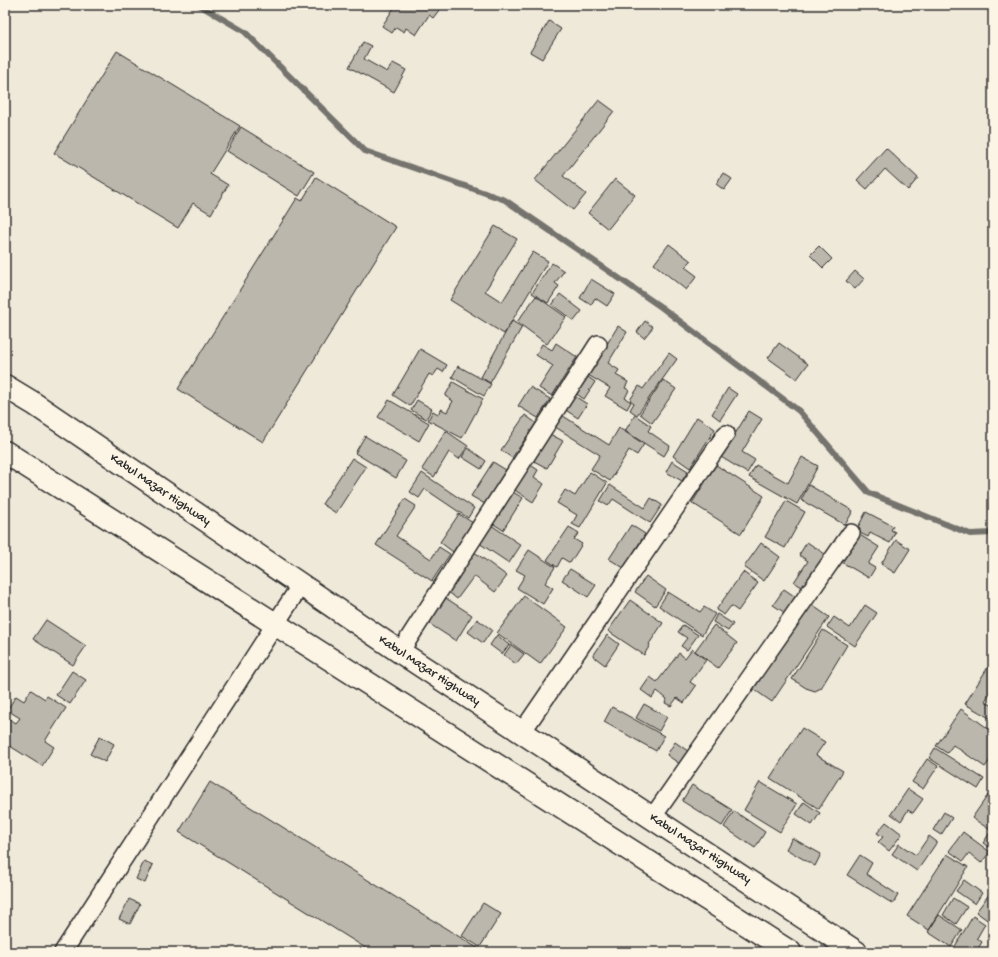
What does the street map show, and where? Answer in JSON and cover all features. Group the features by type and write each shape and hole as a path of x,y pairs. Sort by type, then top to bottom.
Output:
{"highway":[{"name":"Kabul Mazar Highway","path":"5,386 33,403 300,586 856,952"},
{"path":"5,452 790,952"}],"street":[{"path":"400,652 598,344"},
{"path":"522,732 726,434"},
{"path":"652,818 851,533"},
{"path":"63,952 300,586"}],"building":[{"path":"396,5 442,6 433,18 429,15 416,35 406,28 404,32 396,27 392,33 382,26"},
{"path":"549,21 561,29 542,59 530,52"},
{"path":"363,42 371,46 364,59 387,72 393,63 406,70 394,92 349,67"},
{"path":"117,51 240,126 210,174 228,185 211,214 193,203 178,228 54,153"},
{"path":"599,100 614,111 563,176 586,194 573,210 535,180"},
{"path":"241,127 314,172 299,196 227,151"},
{"path":"886,148 918,178 908,190 885,169 867,189 857,180"},
{"path":"723,173 732,179 724,190 716,184"},
{"path":"316,177 396,227 263,442 178,389 297,198 302,201"},
{"path":"615,179 635,195 608,229 588,213"},
{"path":"495,226 517,239 485,291 502,302 533,252 548,261 504,334 450,300"},
{"path":"669,244 691,261 685,267 697,276 686,290 654,264"},
{"path":"819,246 832,259 823,268 810,255"},
{"path":"552,263 564,271 555,283 559,286 548,303 532,293"},
{"path":"855,271 864,279 855,289 846,281"},
{"path":"591,279 615,294 607,306 595,298 591,305 580,298"},
{"path":"560,294 582,311 574,321 552,305"},
{"path":"536,296 566,317 547,344 517,322"},
{"path":"512,321 522,327 490,383 481,377"},
{"path":"645,321 653,327 644,338 637,332"},
{"path":"618,326 627,332 608,363 619,370 616,375 628,382 625,388 629,390 625,398 631,402 627,409 605,396 610,388 588,375"},
{"path":"556,343 577,357 552,396 539,388 553,366 536,355 542,344 552,350"},
{"path":"779,343 808,364 797,379 768,358"},
{"path":"420,349 447,365 443,372 438,369 433,376 429,374 410,406 393,395"},
{"path":"669,353 677,359 637,415 630,410 634,403 630,400 639,386 643,389"},
{"path":"458,366 491,384 484,396 452,377"},
{"path":"588,377 595,382 584,399 575,393"},
{"path":"663,380 676,389 652,423 640,414"},
{"path":"453,382 483,399 462,438 428,420 433,411 438,414 441,409 447,412 453,401 445,396"},
{"path":"530,387 550,399 538,418 518,406"},
{"path":"728,388 737,394 720,420 712,414"},
{"path":"573,395 587,404 578,418 564,409"},
{"path":"389,400 429,423 419,441 378,417"},
{"path":"417,400 432,409 426,419 411,410"},
{"path":"749,411 762,419 742,452 755,460 747,473 721,457"},
{"path":"560,414 609,445 619,428 644,444 637,455 629,450 610,481 591,469 600,455 552,425"},
{"path":"525,415 536,423 512,458 501,450"},
{"path":"635,415 651,426 648,431 670,446 664,456 625,431"},
{"path":"697,417 715,429 690,468 673,456"},
{"path":"446,431 468,446 459,459 449,452 434,477 422,469"},
{"path":"548,433 563,441 547,468 532,460"},
{"path":"365,436 406,461 396,478 355,453"},
{"path":"468,448 486,461 481,469 462,457"},
{"path":"802,457 818,466 797,504 749,477 756,465 788,483"},
{"path":"352,458 366,467 336,513 322,504"},
{"path":"672,461 688,471 682,481 666,472"},
{"path":"493,462 506,470 485,504 471,496"},
{"path":"529,464 538,470 534,477 544,484 533,502 513,489"},
{"path":"716,465 764,496 741,534 692,503"},
{"path":"590,472 607,483 580,528 572,524 577,515 557,503 565,490 575,496"},
{"path":"422,473 474,508 468,518 425,489 419,498 410,492"},
{"path":"610,485 645,508 651,498 662,505 650,523 613,499 608,506 600,501"},
{"path":"809,485 853,511 845,525 801,500"},
{"path":"511,491 523,498 503,530 492,523"},
{"path":"405,499 416,506 396,536 431,559 439,547 450,554 432,581 376,545"},
{"path":"786,501 805,512 785,548 765,537"},
{"path":"866,512 893,526 891,530 895,532 890,543 870,533 868,537 856,531"},
{"path":"459,514 473,523 453,552 440,542"},
{"path":"491,525 521,545 509,563 479,543"},
{"path":"631,525 645,534 624,568 609,559"},
{"path":"569,527 579,533 574,539 582,544 570,563 562,558 557,567 547,560"},
{"path":"855,532 879,547 868,564 875,568 869,578 838,560"},
{"path":"896,540 910,549 895,573 881,564"},
{"path":"807,542 828,556 805,589 794,582 808,561 799,555"},
{"path":"761,543 780,557 764,581 744,567"},
{"path":"529,550 555,567 545,583 553,588 543,604 517,588 525,575 516,570"},
{"path":"473,551 507,576 495,592 474,576 457,599 445,589"},
{"path":"570,569 596,585 588,597 562,580"},
{"path":"743,572 758,583 738,611 731,606 724,615 716,610"},
{"path":"646,576 666,590 655,606 635,592"},
{"path":"784,589 800,600 790,616 773,605"},
{"path":"668,592 700,612 704,607 715,614 702,635 659,606"},
{"path":"441,595 472,615 456,641 425,621"},
{"path":"524,596 567,627 540,664 497,633"},
{"path":"630,600 663,623 649,644 650,645 644,655 608,631"},
{"path":"809,603 829,617 772,702 752,688"},
{"path":"865,605 877,613 855,646 827,627 834,617 850,628"},
{"path":"717,614 733,624 728,631 713,622"},
{"path":"477,619 492,630 483,643 468,632"},
{"path":"46,620 86,646 73,665 33,639"},
{"path":"683,625 698,635 687,650 681,646 687,638 678,632"},
{"path":"714,625 737,643 718,668 695,651"},
{"path":"823,630 847,645 821,688 815,691 806,688 792,679"},
{"path":"497,635 509,645 502,654 490,645"},
{"path":"607,635 619,644 605,665 593,656"},
{"path":"511,645 524,654 516,664 504,655"},
{"path":"692,649 706,660 690,682 696,686 684,703 677,698 671,706 665,703 667,699 657,691 652,698 641,690 650,677 657,682 679,653 685,658"},
{"path":"988,667 993,670 993,692 991,691 985,701 993,706 993,720 965,704"},
{"path":"72,671 86,680 70,704 56,695"},
{"path":"31,690 45,699 47,696 66,708 45,741 54,747 42,766 5,743 5,716 16,723 20,718 7,710 16,696 24,701"},
{"path":"644,704 667,717 659,731 636,718"},
{"path":"612,707 664,736 656,751 604,722"},
{"path":"961,709 993,732 993,756 985,767 953,745 947,753 936,746"},
{"path":"802,728 825,742 816,755 843,771 819,809 770,778"},
{"path":"100,736 114,744 105,762 90,754"},
{"path":"675,742 692,754 684,767 667,755"},
{"path":"935,748 984,779 978,789 929,758"},
{"path":"927,759 938,766 923,789 912,782"},
{"path":"210,782 479,949 478,952 372,952 179,832"},
{"path":"760,782 797,804 780,832 744,810"},
{"path":"692,785 732,810 722,826 682,801"},
{"path":"908,789 923,799 913,813 908,810 901,821 891,814"},
{"path":"988,795 993,799 993,823 989,829 972,818"},
{"path":"804,802 820,813 812,825 796,814"},
{"path":"734,811 765,832 755,848 724,827"},
{"path":"944,812 952,818 941,835 933,830"},
{"path":"886,822 902,834 889,851 878,842 883,837 877,833"},
{"path":"993,828 993,850 983,843"},
{"path":"963,832 990,852 981,863 969,853 963,861 949,851"},
{"path":"929,836 937,842 917,871 892,854 899,844 916,855"},
{"path":"792,838 821,854 815,866 786,849"},
{"path":"947,854 968,867 929,930 907,916"},
{"path":"860,855 872,863 866,874 898,895 893,904 847,875"},
{"path":"144,861 153,865 145,883 136,879"},
{"path":"964,880 982,893 975,904 956,891"},
{"path":"993,889 993,924 976,912"},
{"path":"953,898 967,907 956,924 943,915"},
{"path":"129,899 140,904 130,924 119,919"},
{"path":"483,903 501,914 480,947 462,936"},
{"path":"939,915 962,930 951,947 928,932"},
{"path":"973,916 985,924 977,938 982,942 976,952 961,952 954,948"}],"waterway":[{"path":"199,5 245,32 365,151 505,200 661,307 799,411 869,493 970,534 993,533"}]}
